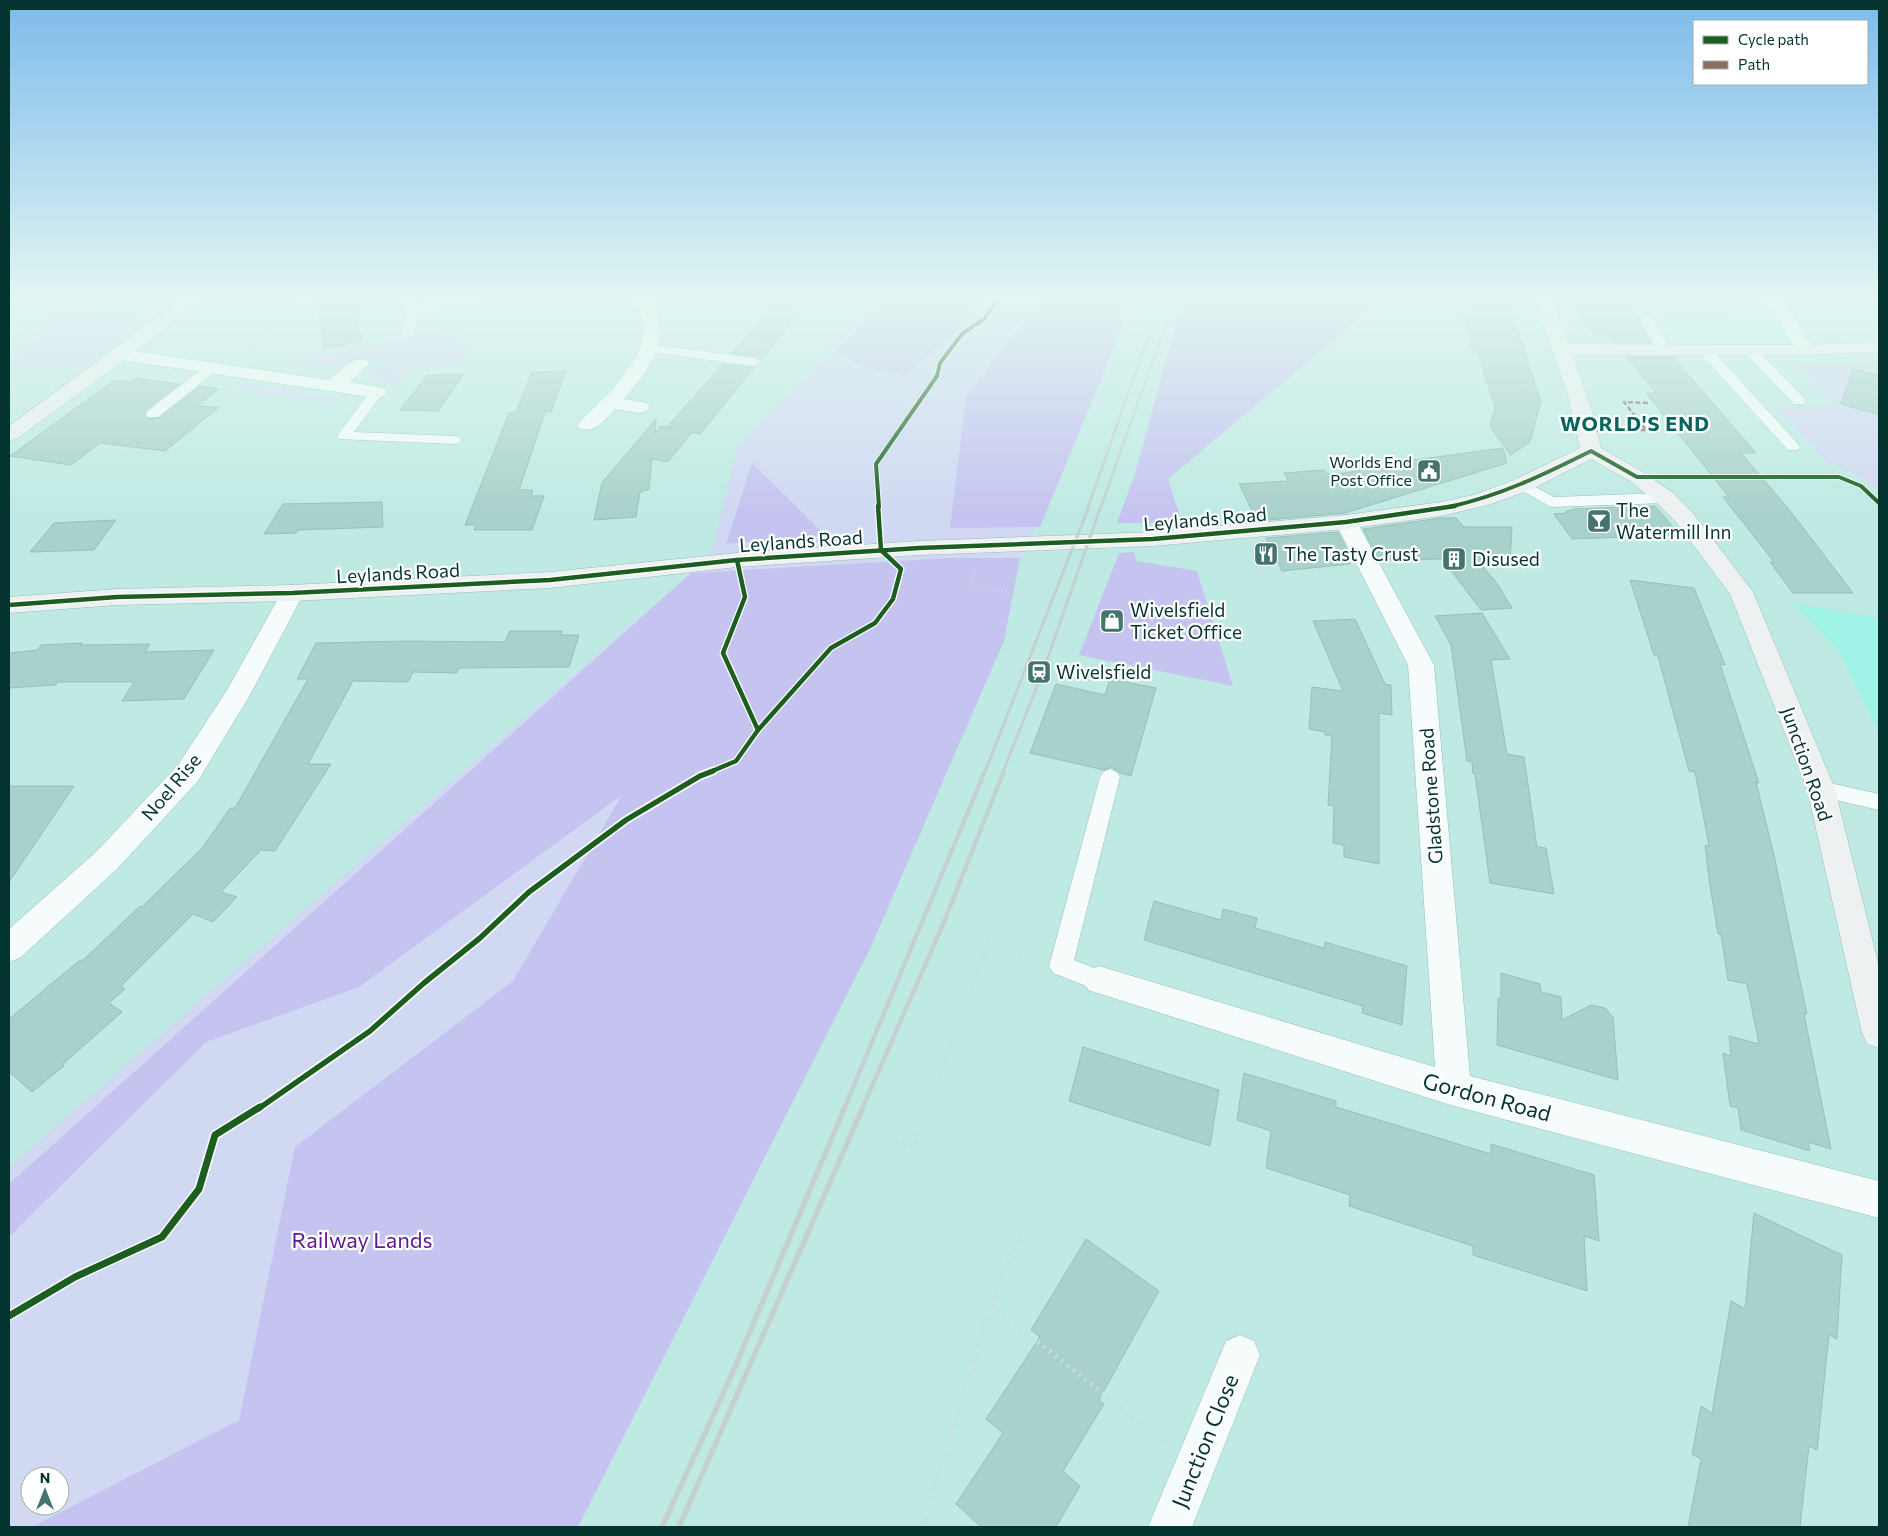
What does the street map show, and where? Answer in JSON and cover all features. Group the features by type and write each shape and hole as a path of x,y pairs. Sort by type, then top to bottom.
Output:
{"street":[{"path":"9,435 99,370"},
{"path":"215,370 377,392"},
{"path":"334,386 353,370"},
{"path":"587,425 612,403 635,370"},
{"path":"1569,370 1588,430 1591,451 1637,477 1674,507"},
{"path":"612,403 640,407"},
{"name":"Leylands Road","path":"9,605 118,597 292,593 550,580 737,560 919,548 1153,539 1346,522 1441,509 1480,500 1522,485 1591,451"},
{"name":"Junction Road","path":"1674,507 1741,592 1821,789 1879,1033"},
{"name":"Gladstone Road","path":"1346,522 1421,665 1454,1089"},
{"name":"Noel Rise","path":"9,948 107,860 188,773 237,695 292,593"},
{"name":"Gordon Road","path":"1099,980 1454,1089 1879,1200"},
{"name":"Junction Close","path":"1170,1527 1240,1355"}],"lane":[{"path":"153,414 209,370"},
{"path":"1723,370 1793,448"},
{"path":"1769,370 1799,401"},
{"path":"377,392 344,436 454,440"},
{"path":"1522,485 1551,502 1674,507"},
{"path":"1099,980 1061,966 1110,777"},
{"path":"1821,789 1879,802"}],"path":[{"path":"1848,370 1837,405 1879,416"},
{"path":"9,477 100,472 131,449"},
{"path":"1839,477 1857,468 1846,449"},
{"path":"22,476 40,462"},
{"path":"1637,477 1839,477 1853,480 1879,481"},
{"path":"1853,480 1865,488 1879,503"},
{"path":"988,546 969,585 1090,609"},
{"path":"1254,559 1262,576 1347,568"},
{"path":"1741,592 1879,616"},
{"path":"888,1139 914,1146 989,944 1061,966"},
{"path":"923,1527 991,1304 1021,1232"},
{"path":"991,1304 1194,1467"}],"shaded area":[{"path":"1793,603 1879,618 1879,733 1839,651"}],"green space":[{"path":"371,370 410,370 395,384 365,379"},
{"name":"Railway Lands","path":"812,370 1097,370 1063,472 539,1527 9,1527 9,1167 710,556 738,447"},
{"path":"876,370 911,370 903,376"},
{"path":"987,370 1105,370 1040,527 950,528 966,396"},
{"path":"1163,370 1298,370 1168,479 1182,523 1117,523 1135,474"},
{"path":"1799,370 1879,370 1879,494 1863,478 1828,462 1777,408 1836,406"},
{"path":"240,384 349,400 325,402 234,389"},
{"path":"752,463 825,535 726,544"},
{"path":"1134,552 1136,561 1197,571 1233,686 1079,655 1119,553"},
{"name":"Railway Lands","path":"950,558 1020,558 1004,641 870,949 578,1527 32,1527 53,1516 70,1516 70,1507 239,1420 295,1147 513,981 622,795 359,987 206,1042 9,1237 9,1184 691,573"}],"building":[{"path":"718,370 753,370 700,434 692,432 668,462 652,459 649,489 640,492 636,517 594,520 602,483 656,419 655,433 661,426 672,428 667,427"},
{"path":"1483,370 1531,370 1541,401 1530,442 1511,455 1490,427 1495,408"},
{"path":"1637,370 1684,370 1756,453 1741,453 1791,512 1853,593 1793,593 1770,562 1774,562 1723,497 1729,497 1646,393 1656,393"},
{"path":"1853,370 1879,375 1879,415 1841,404"},
{"path":"566,371 551,412 545,412 519,490 533,490 531,496 544,496 532,530 474,530 476,525 465,525 509,413 516,412 532,372"},
{"path":"464,374 438,411 400,410 427,375"},
{"path":"135,378 180,384 146,410 144,415 148,419 159,418 200,386 219,389 197,406 219,407 165,451 100,443 71,465 10,456 115,380 130,382"},
{"path":"1503,448 1507,463 1345,513 1257,521 1239,484 1288,481 1284,473 1324,470 1327,474 1344,473 1394,465 1392,463"},
{"path":"382,502 383,527 298,530 296,533 264,534 283,504"},
{"name":"The Watermill Inn","path":"1655,506 1680,535 1572,539 1554,514 1567,513 1566,511 1573,509"},
{"path":"1441,518 1456,518 1464,527 1512,527 1510,562 1479,562 1496,582 1512,608 1481,610 1442,559 1379,560 1363,529"},
{"path":"116,520 94,550 30,552 54,523"},
{"path":"1338,532 1352,560 1348,560 1350,564 1282,571 1266,538"},
{"path":"1630,580 1694,588 1725,665 1720,664 1759,783 1756,782 1774,855 1807,1014 1804,1014 1831,1149 1808,1142 1810,1151 1741,1130 1738,1108 1730,1106 1723,1053 1731,1056 1729,1036 1759,1044 1747,984 1728,980 1721,935 1718,934 1710,886 1705,845 1709,846 1695,772 1689,771 1658,656 1654,655"},
{"path":"1482,613 1510,659 1491,660 1507,754 1524,757 1537,847 1546,848 1554,894 1490,883 1475,774 1473,774 1472,762 1467,761 1451,645 1435,616"},
{"path":"1355,619 1385,684 1391,685 1392,715 1379,713 1379,864 1344,857 1344,845 1333,843 1334,806 1328,805 1332,736 1325,735 1325,732 1309,729 1312,687 1343,691 1313,621"},
{"path":"510,631 562,631 561,635 579,635 569,667 459,668 457,673 413,672 408,682 353,681 308,764 331,764 275,851 261,850 221,892 237,897 213,922 193,914 121,986 125,989 109,1003 122,1012 62,1065 64,1066 32,1092 9,1072 9,1019 80,960 82,961 140,906 142,907 203,847 230,808 235,808 308,679 297,679 316,643 406,641 505,642"},
{"path":"82,643 81,645 150,644 145,652 214,650 184,699 122,701 134,682 57,682 56,685 9,688 9,653 38,650 41,645"},
{"path":"1110,679 1156,688 1131,776 1120,773 1111,767 1104,770 1030,753 1056,684 1105,695"},
{"path":"9,786 74,786 9,882"},
{"path":"1154,901 1221,920 1223,909 1257,918 1255,928 1324,948 1325,942 1407,966 1402,1025 1362,1013 1363,1006 1144,940"},
{"path":"1501,973 1540,984 1541,992 1561,997 1562,1020 1591,1005 1605,1008 1613,1017 1618,1080 1497,1045 1498,998 1501,999"},
{"path":"1083,1047 1219,1090 1210,1146 1069,1101"},
{"path":"1244,1073 1336,1101 1336,1107 1491,1154 1491,1144 1594,1175 1599,1241 1584,1236 1587,1291 1473,1255 1473,1246 1349,1206 1350,1195 1266,1168 1271,1131 1237,1120"},
{"path":"1754,1213 1842,1255 1837,1339 1829,1335 1817,1450 1809,1446 1800,1527 1688,1527 1701,1459 1692,1454 1701,1406 1712,1413 1731,1301 1745,1309"},
{"path":"1086,1239 1159,1291 1099,1400 1104,1404 1063,1471 1080,1486 1056,1527 981,1527 956,1504 1003,1433 986,1419 1040,1337 1031,1330"}],"railway":[{"path":"1088,507 1137,370"},
{"path":"1101,507 1150,370"},
{"path":"985,772 1089,506"},
{"path":"1003,772 1042,674 1101,506"},
{"path":"844,1109 985,771"},
{"path":"862,1109 944,922 1004,771"},
{"path":"662,1527 732,1374 845,1107"},
{"path":"679,1527 863,1107"}],"marked path":[{"path":"1588,430 1646,430 1624,402 1649,403"}],"cycle path":[{"path":"9,1316 75,1277 162,1237 199,1189 215,1135 270,1101 370,1031 424,983 480,938 529,892 626,820 700,776 736,761 758,730 831,648 875,623 893,599 901,569 881,550 876,464 937,376 938,370"},
{"path":"9,605 117,597 292,593 550,580 737,560 919,548 1153,539 1346,522 1441,509 1480,500 1522,485 1591,451 1637,477 1839,477 1861,486 1879,503"},
{"path":"737,560 745,597 723,653 758,730"}],"place":[{"name":"Worlds End Post Office","path":"1429,471"},
{"name":"The Watermill Inn","path":"1599,521"},
{"name":"The Tasty Crust","path":"1266,554"},
{"name":"Disused","path":"1454,559"},
{"name":"Wivelsfield Ticket Office","path":"1112,621"},
{"name":"Wivelsfield","path":"1039,672"}],"district":[{"name":"WORLD'S END","path":"1635,424"}]}
